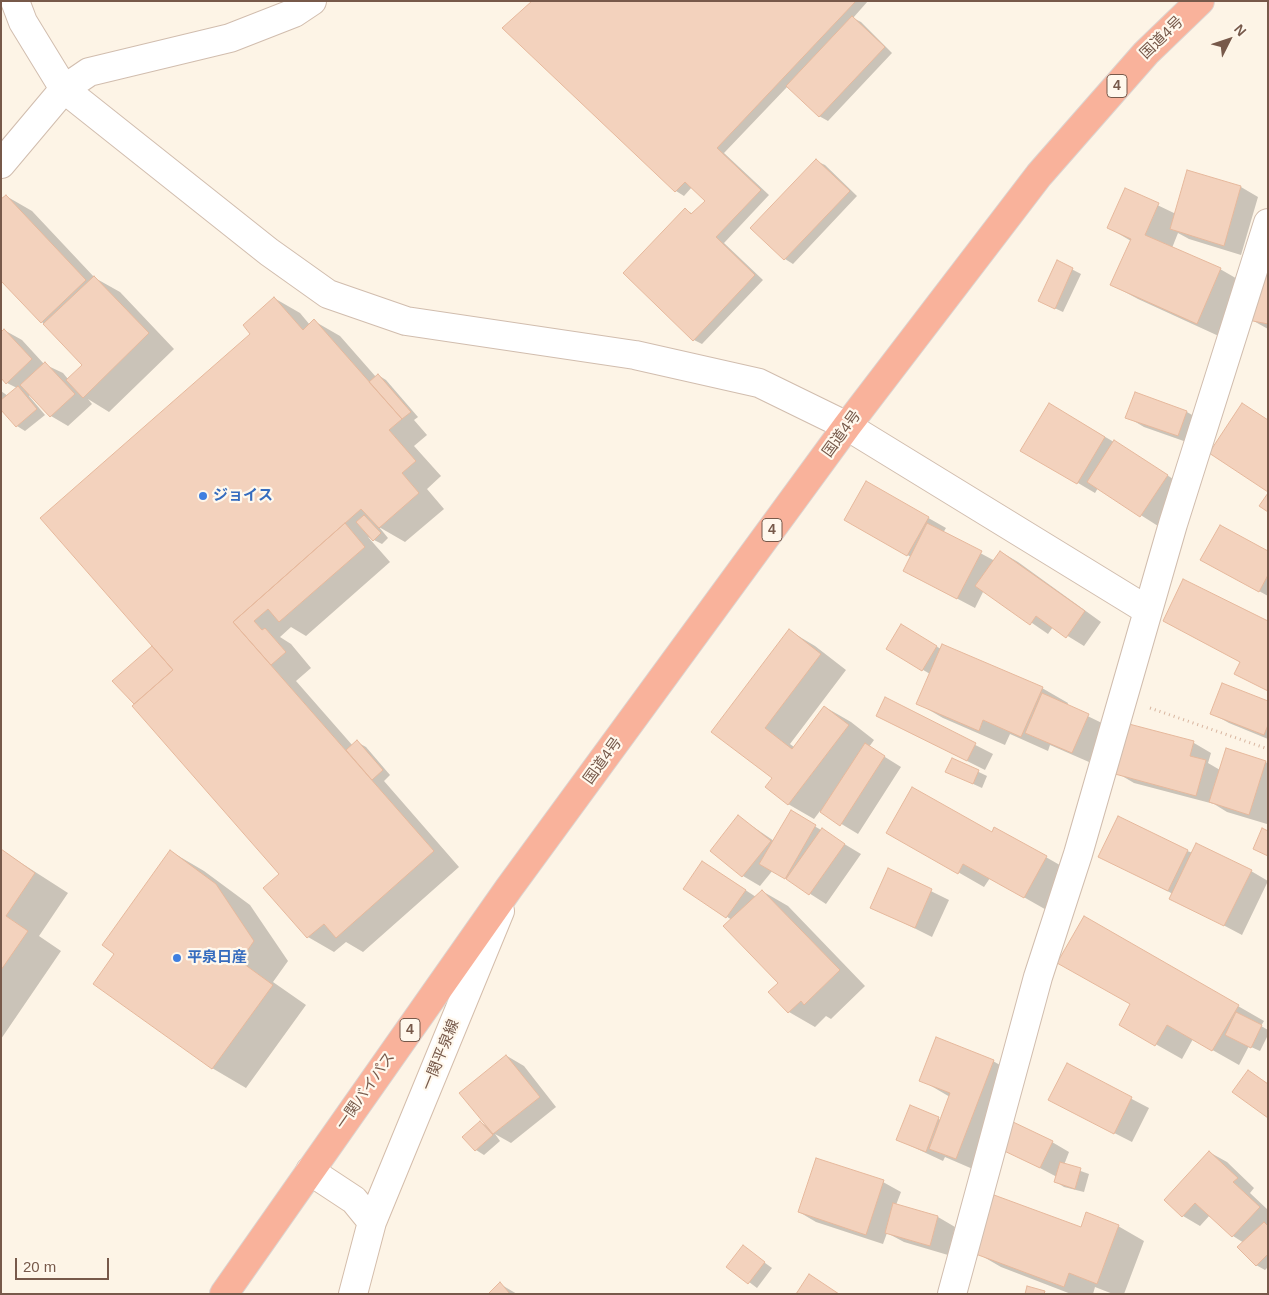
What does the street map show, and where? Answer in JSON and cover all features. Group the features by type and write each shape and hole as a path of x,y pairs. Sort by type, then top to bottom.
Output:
{"highway":[{"name":"国道4号","path":"509,888 848,426 1039,175 1146,53 1200,1"},
{"name":"一関バイパス","path":"225,1293 509,888"}],"street":[{"path":"14,1 23,22 64,89 269,252 328,294 406,321 635,355 759,383 848,426 1147,610"},
{"path":"1,164 64,89 89,72 230,38 294,13 312,1"},
{"path":"952,1294 1038,977 1078,854 1124,699 1147,610 1268,223"},
{"name":"一関平泉線","path":"353,1294 372,1222 509,888"},
{"path":"310,1171 354,1200 372,1222"}],"path":[{"path":"1124,699 1268,749"}],"building":[{"path":"532,1 856,1 717,148 761,190 716,237 755,275 693,341 623,273 685,208 691,214 705,201 685,182 675,192 502,28"},
{"path":"852,16 885,47 819,117 786,86"},
{"path":"816,159 850,191 784,260 750,228"},
{"path":"1187,170 1241,186 1224,246 1170,229"},
{"path":"1125,188 1159,203 1145,235 1221,268 1197,324 1110,285 1131,239 1107,228"},
{"path":"6,195 86,280 41,323 1,281 1,199"},
{"path":"1268,259 1268,324 1248,320"},
{"path":"1057,260 1073,268 1055,309 1038,301"},
{"path":"94,276 149,333 83,398 66,380 82,365 43,324"},
{"path":"274,297 303,330 314,319 402,419 389,430 416,461 402,473 419,493 379,528 361,509 233,622 434,851 336,938 324,924 307,938 263,888 279,874 132,706 173,670 40,518 250,334 243,325"},
{"path":"4,329 32,359 6,384 1,378 1,332"},
{"path":"45,362 75,394 50,417 20,385"},
{"path":"378,374 411,412 402,419 369,382"},
{"path":"18,386 37,409 16,427 1,410 1,400"},
{"path":"1135,392 1187,411 1178,436 1125,418"},
{"path":"1049,403 1105,437 1077,484 1020,451"},
{"path":"1242,403 1268,420 1268,492 1209,453"},
{"path":"1114,440 1168,475 1140,517 1087,482"},
{"path":"866,481 929,517 907,556 844,520"},
{"path":"1268,493 1268,512 1259,506"},
{"path":"364,515 381,533 373,541 356,522"},
{"path":"345,523 365,547 279,622 268,609 254,621 262,630 265,628 286,652 271,665 233,622"},
{"path":"927,523 982,551 957,599 903,571"},
{"path":"1220,525 1268,551 1268,575 1259,592 1200,560"},
{"path":"1000,551 1085,611 1066,638 1036,616 1030,625 975,586"},
{"path":"1183,579 1268,621 1268,691 1234,674 1240,662 1163,621"},
{"path":"901,624 937,646 922,671 886,649"},
{"path":"789,629 821,654 765,728 792,749 824,706 849,725 788,805 765,787 772,778 711,732"},
{"path":"942,644 1043,687 1021,737 983,720 979,731 916,704"},
{"path":"152,646 173,670 134,704 112,681"},
{"path":"1222,683 1268,701 1268,725 1264,735 1210,714"},
{"path":"1042,693 1089,714 1072,753 1025,733"},
{"path":"885,697 976,743 967,761 876,716"},
{"path":"1129,724 1194,741 1190,756 1206,760 1196,796 1115,774"},
{"path":"357,740 383,770 372,780 346,750"},
{"path":"865,743 885,756 840,826 820,812"},
{"path":"1226,748 1266,761 1249,815 1209,802"},
{"path":"952,758 979,770 973,784 945,772"},
{"path":"912,787 992,832 994,827 1047,856 1024,898 963,864 958,874 886,833"},
{"path":"791,810 816,825 785,879 759,864"},
{"path":"738,815 771,841 742,877 710,851"},
{"path":"1118,816 1188,850 1168,891 1098,857"},
{"path":"822,828 845,844 809,895 786,879"},
{"path":"1262,828 1268,831 1268,856 1253,849"},
{"path":"1196,843 1252,870 1224,926 1169,899"},
{"path":"1,849 35,873 6,916 28,931 1,970"},
{"name":"平泉日産","path":"170,850 216,884 254,941 240,961 273,985 212,1069 93,984 114,954 102,945"},
{"path":"702,861 746,890 726,918 683,889"},
{"path":"888,868 932,889 915,928 870,908"},
{"path":"762,890 840,970 804,1005 801,1001 788,1013 768,992 778,983 723,926"},
{"path":"1084,916 1239,1005 1212,1051 1167,1025 1155,1046 1119,1025 1130,1004 1057,963"},
{"path":"1236,1012 1262,1025 1251,1048 1225,1035"},
{"path":"936,1037 994,1060 956,1159 929,1149 950,1093 919,1081"},
{"path":"506,1055 540,1097 493,1134 459,1093"},
{"path":"1067,1063 1132,1097 1114,1134 1048,1100"},
{"path":"1248,1070 1268,1084 1268,1118 1232,1092"},
{"path":"910,1105 939,1117 926,1152 896,1140"},
{"path":"480,1121 493,1135 475,1151 462,1137"},
{"path":"1011,1121 1053,1141 1040,1168 998,1148"},
{"path":"1209,1151 1238,1178 1233,1182 1260,1207 1232,1237 1195,1203 1182,1217 1164,1200"},
{"path":"816,1158 884,1180 866,1235 798,1212"},
{"path":"1060,1162 1081,1168 1075,1189 1054,1182"},
{"path":"994,1195 1081,1227 1086,1212 1119,1225 1097,1284 1069,1273 1064,1287 973,1253"},
{"path":"893,1203 938,1216 930,1246 885,1233"},
{"path":"1264,1222 1268,1226 1268,1254 1256,1266 1237,1247"},
{"path":"743,1245 765,1262 748,1284 726,1267"},
{"path":"809,1274 839,1294 796,1294"},
{"path":"500,1282 510,1294 488,1294"},
{"path":"1027,1286 1045,1291 1044,1294 1025,1294"}],"place":[{"name":"ジョイス","path":"203,496"},
{"name":"平泉日産","path":"177,958"}]}
